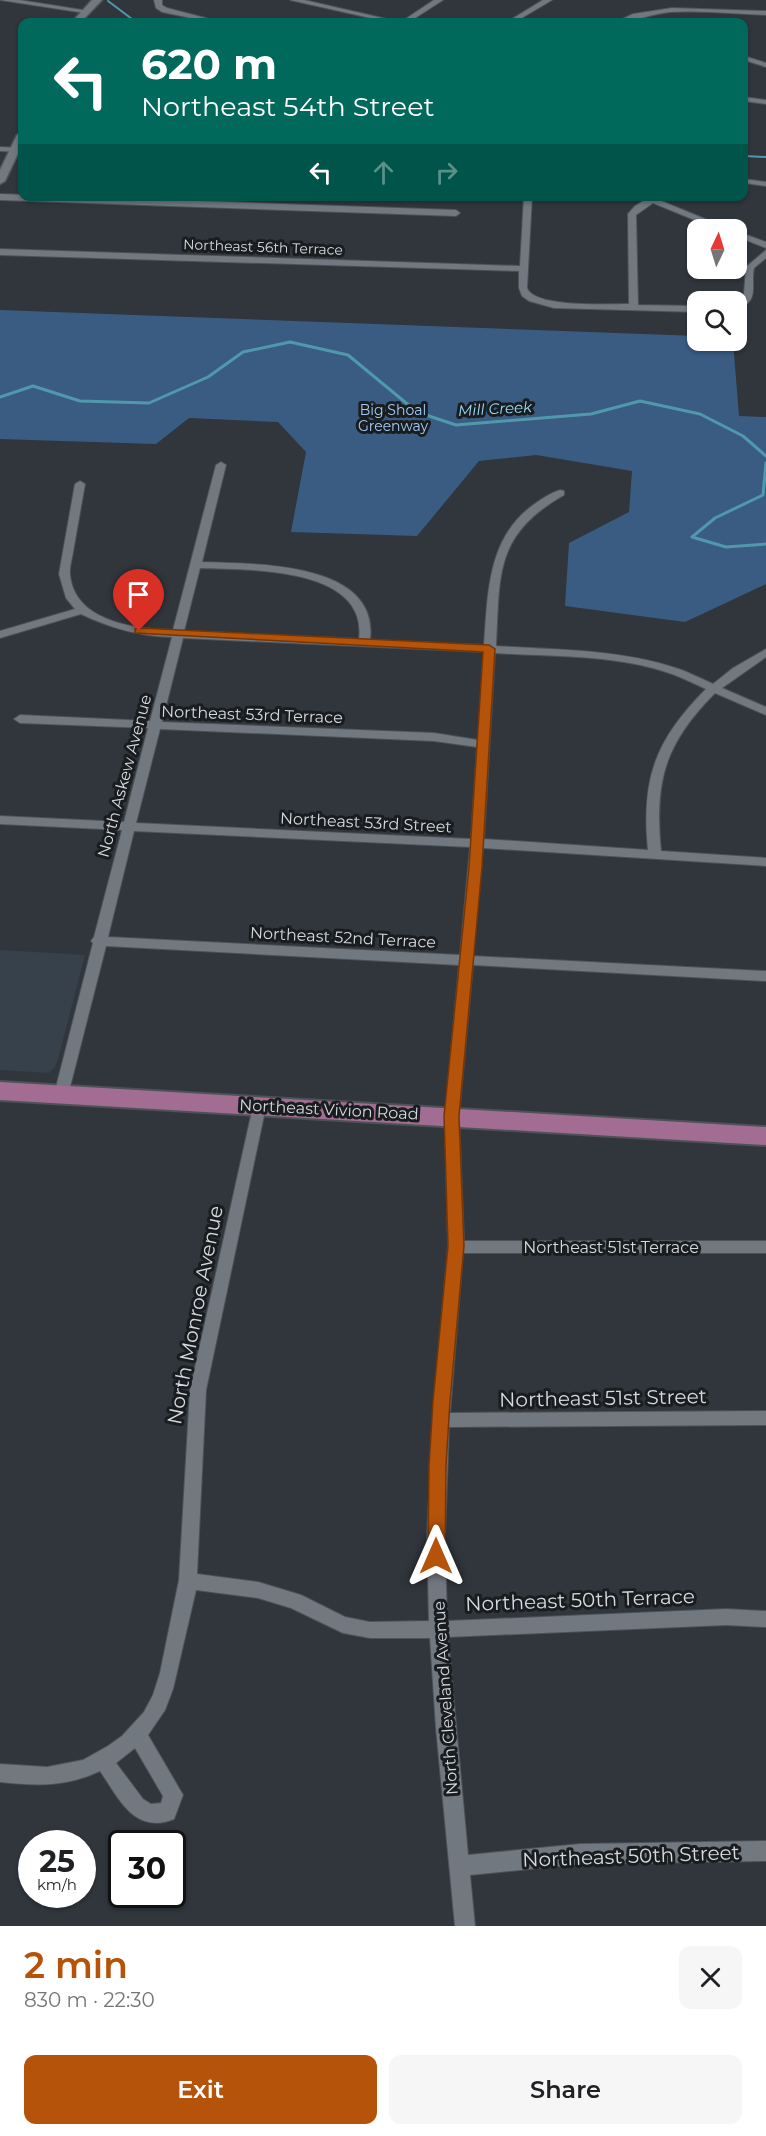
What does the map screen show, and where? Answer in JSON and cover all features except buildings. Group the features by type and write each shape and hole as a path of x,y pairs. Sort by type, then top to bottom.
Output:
{"main road":[{"name":"Northeast Vivion Road","path":"0,1091 766,1136"}],"street":[{"path":"79,18 97,0"},
{"path":"158,0 159,6 165,10 200,18"},
{"path":"294,0 378,18"},
{"path":"315,4 324,0"},
{"path":"411,18 439,0"},
{"path":"518,18 548,0"},
{"path":"0,9 7,1 85,11"},
{"path":"632,18 663,12 766,13"},
{"path":"748,57 760,54"},
{"path":"748,59 766,65"},
{"path":"748,100 766,102"},
{"path":"0,149 18,150"},
{"path":"0,181 18,152"},
{"path":"748,182 766,184"},
{"path":"0,198 18,199"},
{"path":"91,201 456,213"},
{"path":"528,201 523,288 529,297 554,305 687,309"},
{"path":"634,308 632,217 638,208 650,201"},
{"path":"662,201 703,219"},
{"path":"747,237 766,244"},
{"name":"Northeast 56th Terrace","path":"0,252 525,269"},
{"path":"747,298 749,296 750,267 766,253"},
{"name":"North Askew Avenue","path":"61,1095 98,941 221,465"},
{"path":"80,484 64,574 72,598 82,610 124,628 178,634 554,652 631,661 674,672 766,711"},
{"name":"North Cleveland Avenue","path":"465,1926 445,1728 438,1629 436,1536 441,1420 456,1246 452,1116 468,960 494,582 506,540 526,514 560,493"},
{"path":"196,564 296,572 332,584 351,596 361,608 366,626 364,643"},
{"path":"0,635 82,610"},
{"path":"655,855 651,819 652,800 659,764 674,731 716,688 766,652"},
{"name":"Northeast 53rd Terrace","path":"21,719 434,737 482,744"},
{"name":"Northeast 53rd Street","path":"0,820 477,843 766,862"},
{"name":"Northeast 52nd Terrace","path":"98,941 766,976"},
{"name":"North Monroe Avenue","path":"104,1760 137,1733 158,1703 167,1681 188,1581 193,1430 198,1390 260,1106"},
{"name":"Northeast 51st Terrace","path":"456,1246 766,1247"},
{"name":"Northeast 51st Street","path":"441,1420 766,1418"},
{"name":"Northeast 50th Terrace","path":"188,1581 258,1590 295,1601 343,1625 370,1630 398,1631 726,1617 766,1619"},
{"path":"0,1773 29,1777 55,1776 68,1774 104,1760 136,1806 149,1814 167,1812 173,1796 137,1733"},
{"name":"Northeast 50th Street","path":"460,1866 580,1854 766,1851"}],"shaded area":[{"path":"0,950 85,955 58,1059 55,1067 49,1073 0,1070"}],"green space":[{"name":"Big Shoal Greenway","path":"0,310 687,336 687,351 734,351 739,416 766,417 766,584 685,622 565,606 569,543 629,512 632,471 536,455 479,461 417,536 291,532 306,452 278,422 189,418 156,444 0,439"}],"waterway":[{"path":"108,1 131,18"},
{"path":"748,156 766,157"},
{"name":"Mill Creek","path":"0,397 33,386 80,401 149,403 208,377 243,352 290,342 348,355 417,412 456,425 591,414 640,401 700,414 743,436 766,456"},
{"name":"Mill Creek","path":"766,463 763,495 715,518 692,537 726,547 766,544"}],"route":[{"path":"139,631 489,649 468,960 452,1116 456,1246 442,1401 436,1556"}]}
